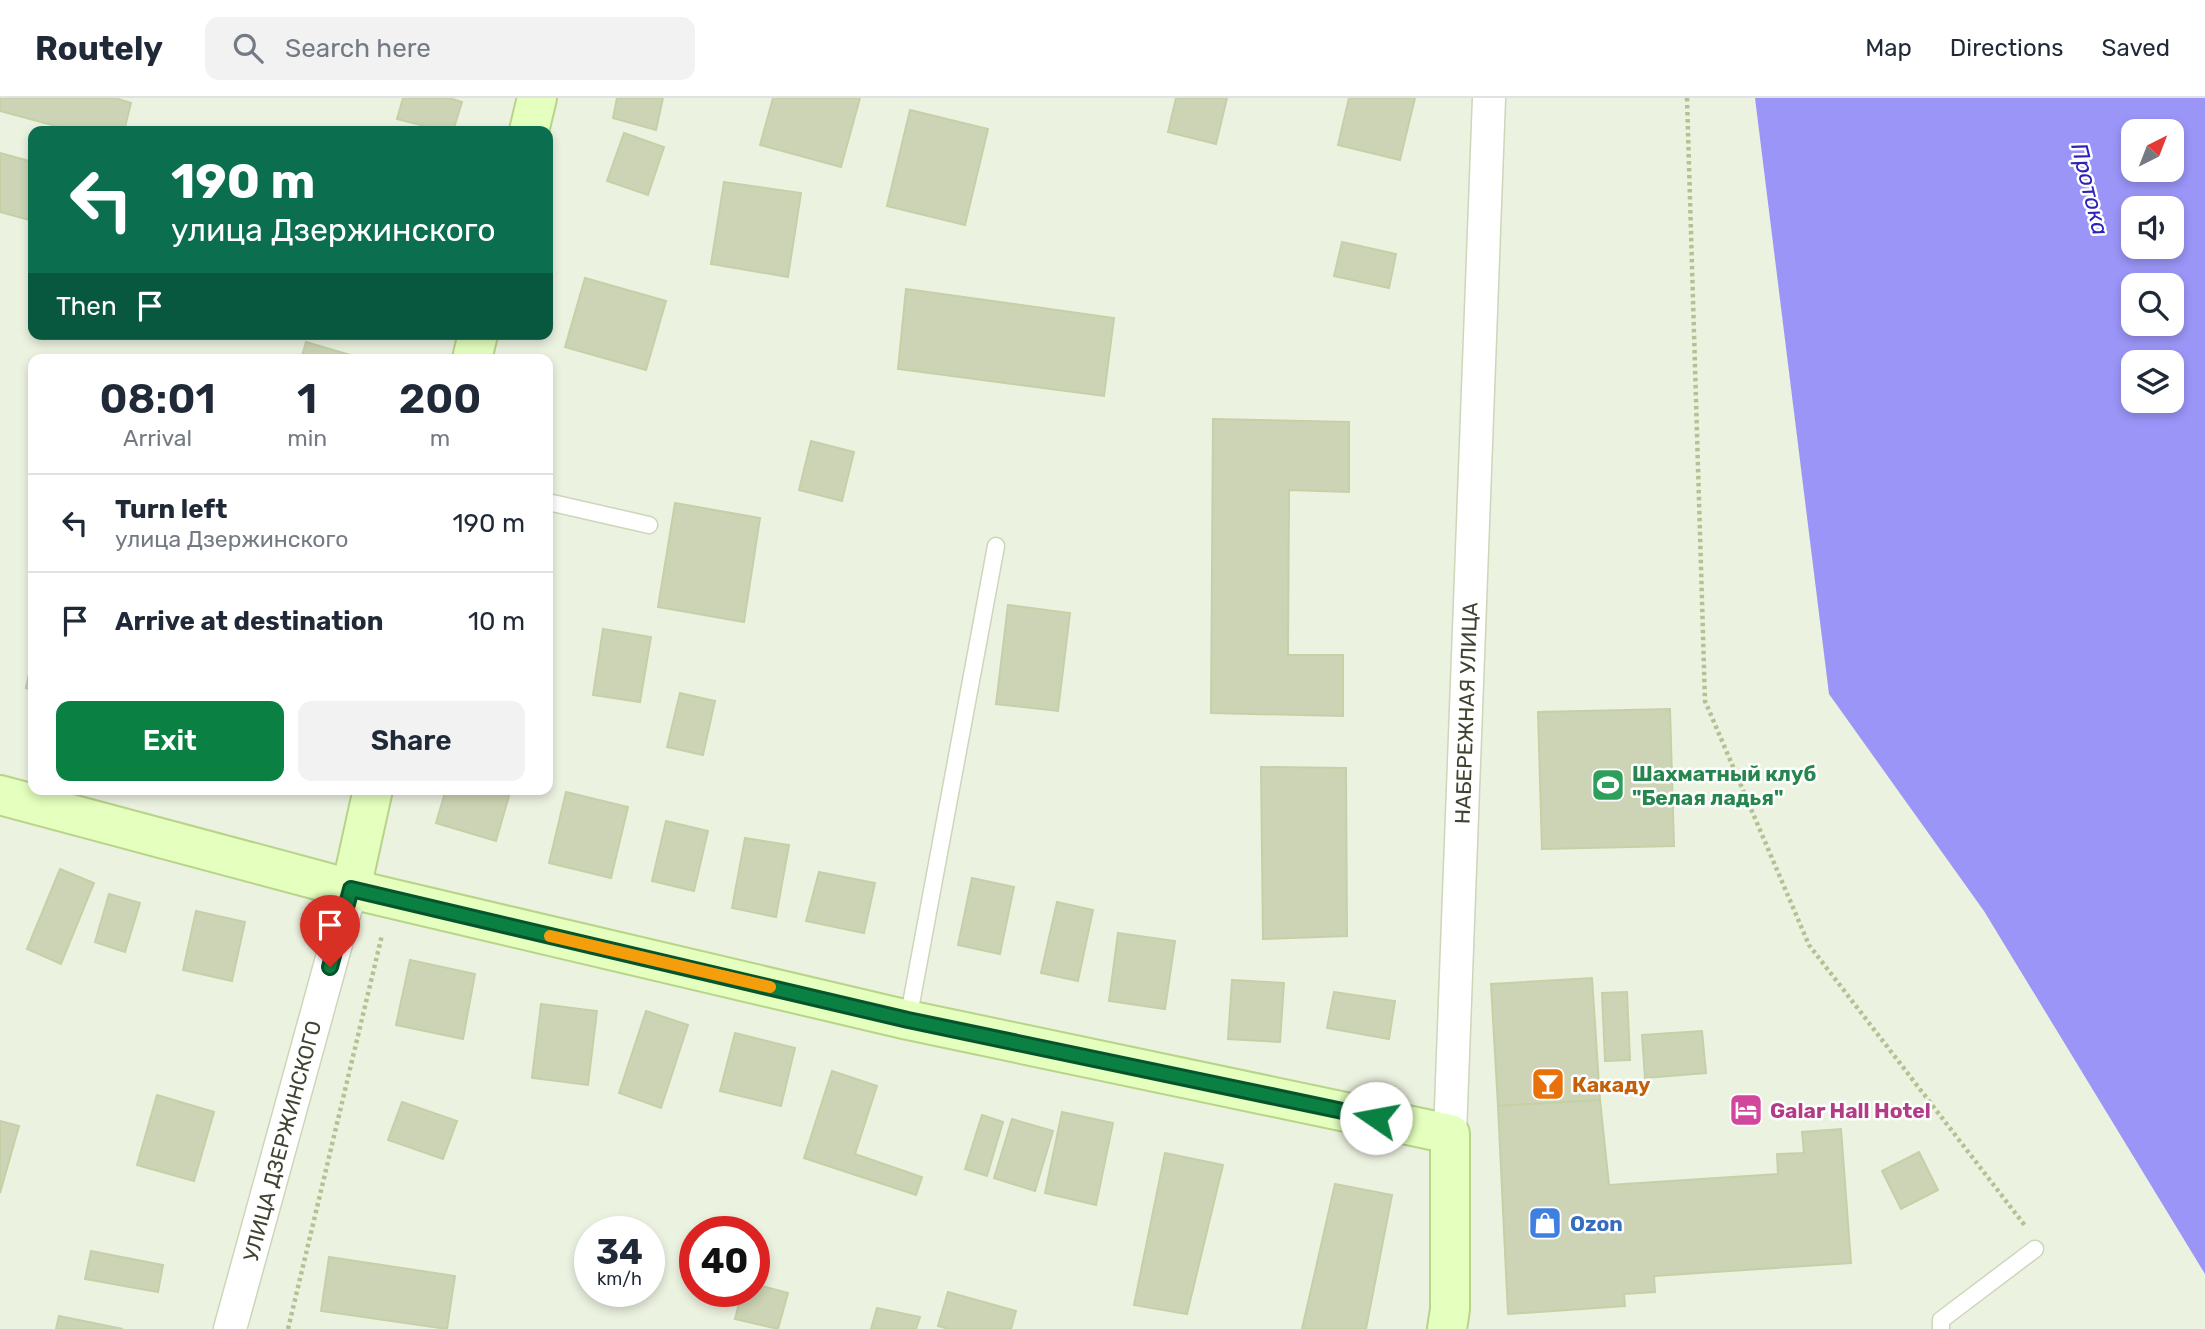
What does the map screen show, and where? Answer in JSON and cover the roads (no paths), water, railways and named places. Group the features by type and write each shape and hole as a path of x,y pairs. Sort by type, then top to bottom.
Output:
{"street":[{"path":"530,126 537,98"},
{"name":"НАБЕРЕЖНАЯ УЛИЦА","path":"1453,1320 1450,1134 1489,98"},
{"path":"0,795 351,889 908,1020 1450,1134"},
{"name":"УЛИЦА ДЗЕРЖИНСКОГО","path":"230,1329 351,889 372,795"}],"lane":[{"path":"553,503 649,526"},
{"path":"908,1020 996,545"},
{"path":"1941,1329 1941,1320 2035,1248"}],"water":[{"name":"Протока","path":"1755,98 2205,98 2205,1274 1984,911 1829,694"}],"place":[{"name":"Шахматный клуб \"Белая ладья\"","path":"1608,785"},
{"name":"Какаду","path":"1548,1084"},
{"name":"Galar Hall Hotel","path":"1746,1110"},
{"name":"Ozon","path":"1545,1223"}]}
